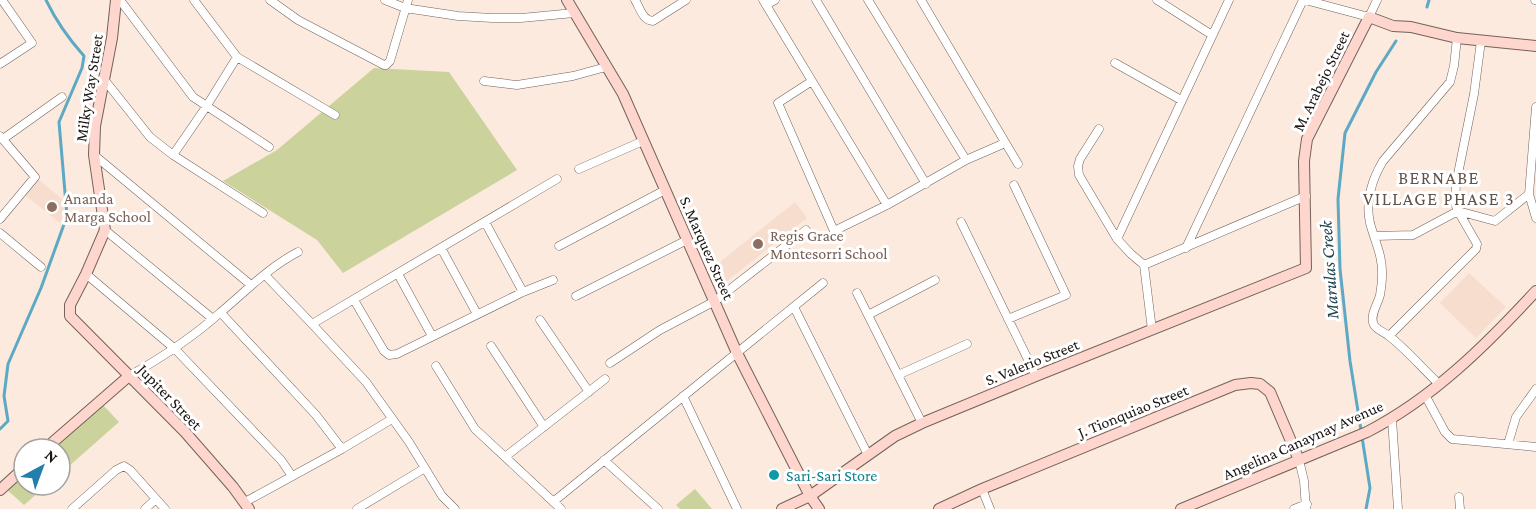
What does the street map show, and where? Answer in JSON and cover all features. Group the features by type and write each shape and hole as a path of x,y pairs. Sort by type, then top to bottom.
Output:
{"street":[{"path":"0,64 32,43 2,0"},
{"path":"118,0 193,97 269,147"},
{"name":"Milky Way Street","path":"105,230 94,155 94,126 118,0"},
{"path":"194,0 237,57 335,115"},
{"path":"270,0 298,20 384,65 390,61 408,0"},
{"path":"385,0 405,9 458,16 521,18 574,13"},
{"name":"S. Marquez Street","path":"567,0 623,94 737,353 810,496 819,509"},
{"path":"635,0 648,21 653,21 686,0"},
{"path":"775,0 764,2 887,205"},
{"path":"816,0 926,184"},
{"path":"868,0 966,160"},
{"path":"921,0 1018,164"},
{"path":"1157,0 1212,35"},
{"path":"1117,238 1229,0"},
{"path":"1186,248 1304,0 1369,17 1394,20 1411,27 1457,38 1536,46"},
{"path":"1369,17 1377,0"},
{"name":"M. Arabejo Street","path":"1306,268 1304,161 1307,139 1369,17"},
{"path":"1439,384 1389,336 1372,323 1382,276 1380,253 1368,210 1377,172 1393,148 1450,82 1457,38"},
{"path":"1389,336 1476,249 1477,244 1455,203 1456,184 1474,94 1481,40"},
{"path":"173,155 237,57"},
{"path":"1115,63 1181,100"},
{"path":"484,81 517,85 573,76 606,67"},
{"path":"103,78 150,137 173,155 262,213"},
{"path":"812,81 778,103 834,231 887,205 966,160 1005,143"},
{"path":"0,219 34,177 1,137 62,97"},
{"path":"1536,107 1529,194 1536,218"},
{"path":"1099,129 1080,159 1079,175 1117,238 1144,265 1152,330"},
{"path":"579,169 643,141"},
{"path":"94,155 251,285"},
{"path":"312,324 557,179"},
{"path":"1008,319 1066,295 1014,185"},
{"path":"560,246 664,190"},
{"path":"1375,236 1413,235 1458,211 1495,221 1529,194"},
{"path":"1144,265 1306,196"},
{"path":"485,222 523,292"},
{"path":"961,222 1036,376"},
{"path":"213,319 105,230 86,274 175,349 281,460 292,476"},
{"path":"610,363 660,330 715,301 806,230"},
{"path":"0,233 41,267"},
{"path":"576,296 687,240"},
{"path":"441,248 477,314"},
{"path":"59,437 129,376 175,349 221,313 251,285 283,260 298,252"},
{"name":"S. Valerio Street","path":"782,509 810,496 895,436 922,423 1306,268"},
{"name":"Jupiter Street","path":"86,274 70,305 70,316 185,432 247,506"},
{"path":"398,274 432,336"},
{"path":"265,275 366,382 409,442 442,496 455,509"},
{"path":"354,300 384,351 389,355 397,354 523,292 553,280"},
{"path":"868,315 935,280"},
{"path":"553,501 823,283"},
{"name":"Angelina Canaynay Avenue","path":"1181,509 1367,432 1392,419 1463,364 1536,291"},
{"path":"857,293 922,423"},
{"path":"794,307 868,454"},
{"path":"221,313 316,415 342,449"},
{"path":"540,320 588,392"},
{"path":"898,375 967,344"},
{"path":"490,346 544,427"},
{"path":"436,366 475,429 561,509"},
{"path":"505,457 605,379"},
{"name":"J. Tionquiao Street","path":"939,509 982,489 1235,385 1260,384 1270,392 1299,460"},
{"path":"1508,444 1516,417 1536,389"},
{"path":"1425,395 1445,432 1452,439 1536,447"},
{"path":"683,396 738,509"},
{"path":"247,506 292,476 392,419"},
{"path":"1392,419 1398,509"},
{"path":"604,460 658,509"},
{"path":"1294,509 1307,506 1299,460"},
{"path":"72,509 116,470 124,466 165,509"},
{"path":"357,509 425,468"},
{"path":"0,490 12,479"},
{"path":"982,489 990,509"},
{"path":"1459,497 1460,509"},
{"path":"145,509 156,499"}],"shaded area":[{"name":"Ananda Marga School","path":"38,179 62,199 65,214 60,223 25,195"},
{"name":"Regis Grace Montesorri School","path":"795,202 807,218 722,285 710,270"},
{"path":"1469,273 1506,307 1476,338 1440,303"}],"green space":[{"path":"374,68 449,72 517,170 343,273 317,240 223,181 277,150"},
{"path":"103,405 119,422 72,463 72,437 67,437"},
{"path":"12,484 12,494 6,489"},
{"path":"695,489 712,509 680,509 676,505"},
{"path":"15,497 33,497 24,505"}],"waterway":[{"path":"0,429 8,421 4,396 8,364 41,288 67,216 59,122 82,68 84,56 63,29 46,0"},
{"name":"Marulas Creek","path":"1427,7 1429,0"},
{"name":"Marulas Creek","path":"1361,430 1350,361 1340,269 1338,199 1345,133 1376,72 1396,41"},
{"name":"Marulas Creek","path":"1362,437 1370,488 1366,509"}],"place":[{"name":"Ananda Marga School","path":"52,207"},
{"name":"Regis Grace Montesorri School","path":"758,244"},
{"name":"Sari-Sari Store","path":"774,475"}],"district":[{"name":"BERNABE VILLAGE PHASE 3","path":"1439,188"}]}
